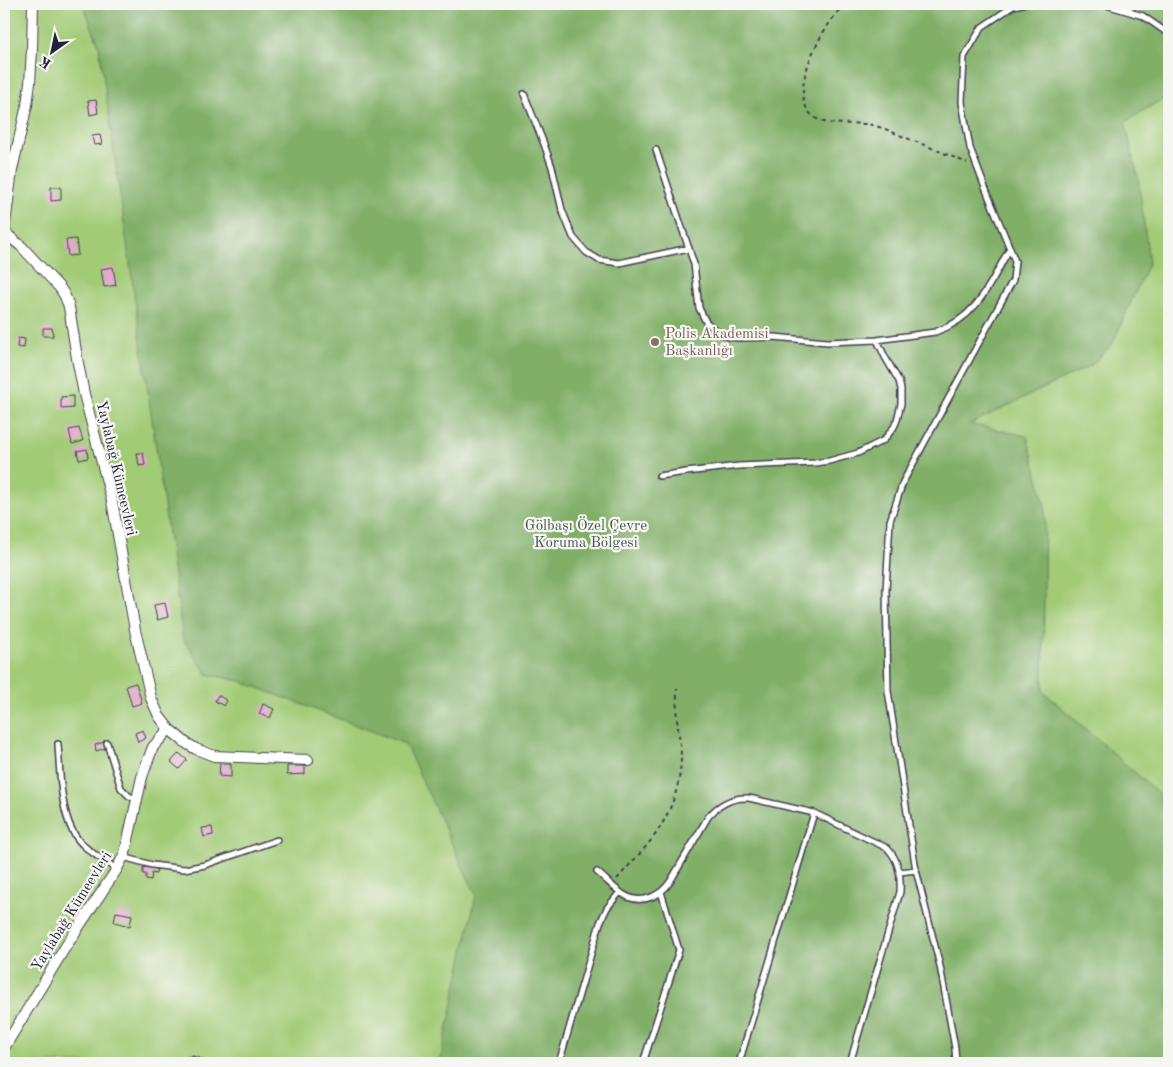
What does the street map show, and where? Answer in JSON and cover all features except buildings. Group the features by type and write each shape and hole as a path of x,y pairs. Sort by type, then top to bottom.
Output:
{"street":[{"name":"Yaylabağ Kümeevleri","path":"33,4 32,50 27,104 12,170 4,231 21,246 60,288 69,307 81,380 112,501 130,608 154,707 169,729 186,744 214,756 308,760"},
{"name":"Yaylabağ Kümeevleri","path":"4,1048 66,946 118,869 123,857 142,777 148,760 154,747 169,729"}],"lane":[{"path":"956,1063 940,966 916,870 888,691 886,590 890,521 903,482 1013,280 1015,261 970,148 962,102 964,57 982,27 1013,6 1022,4"},
{"path":"1103,4 1143,16 1169,34"},
{"path":"1122,4 1133,13"},
{"path":"524,94 552,167 562,210 573,237 586,252 599,260 619,263 689,248"},
{"path":"656,150 694,264 699,308 710,326 721,334 730,337 774,337 828,342 877,340 927,334 944,329 968,315 981,299 1010,248"},
{"path":"659,476 730,467 829,461 858,453 884,440 894,427 900,412 901,389 899,381 877,340"},
{"path":"107,743 121,788 137,801"},
{"path":"58,744 66,815 72,830 81,844 118,869"},
{"path":"597,872 629,898 642,899 655,896 670,882 712,811 723,803 736,799 749,798 814,813 887,848 895,858 900,872 900,892 850,1063"},
{"path":"739,1063 814,813"},
{"path":"123,857 152,865 184,869 205,865 277,840"},
{"path":"900,872 916,870"},
{"path":"559,1063 600,923 607,908 620,892"},
{"path":"643,1063 679,950 661,892"},
{"path":"185,1063 193,1059 202,1063"}],"path":[{"path":"844,4 826,28 811,55 802,92 808,112 823,121 878,126 967,162 975,162"},
{"path":"612,885 660,828 676,793 681,756 677,719 677,688"}],"green space":[{"name":"Gölbaşı Özel Çevre Koruma Bölgesi","path":"4,4 1169,4 1169,1063 4,1063"},
{"name":"Gölbaşı Özel Çevre Koruma Bölgesi","path":"83,4 1169,4 1169,95 1125,122 1138,177 1149,262 1112,344 1092,365 970,424 1027,436 1045,505 1043,691 1159,794 1169,829 1169,1063 440,1063 476,895 405,744 240,681 207,674 183,639 99,46"}],"place":[{"name":"Polis Akademisi Başkanlığı","path":"655,342"}]}
